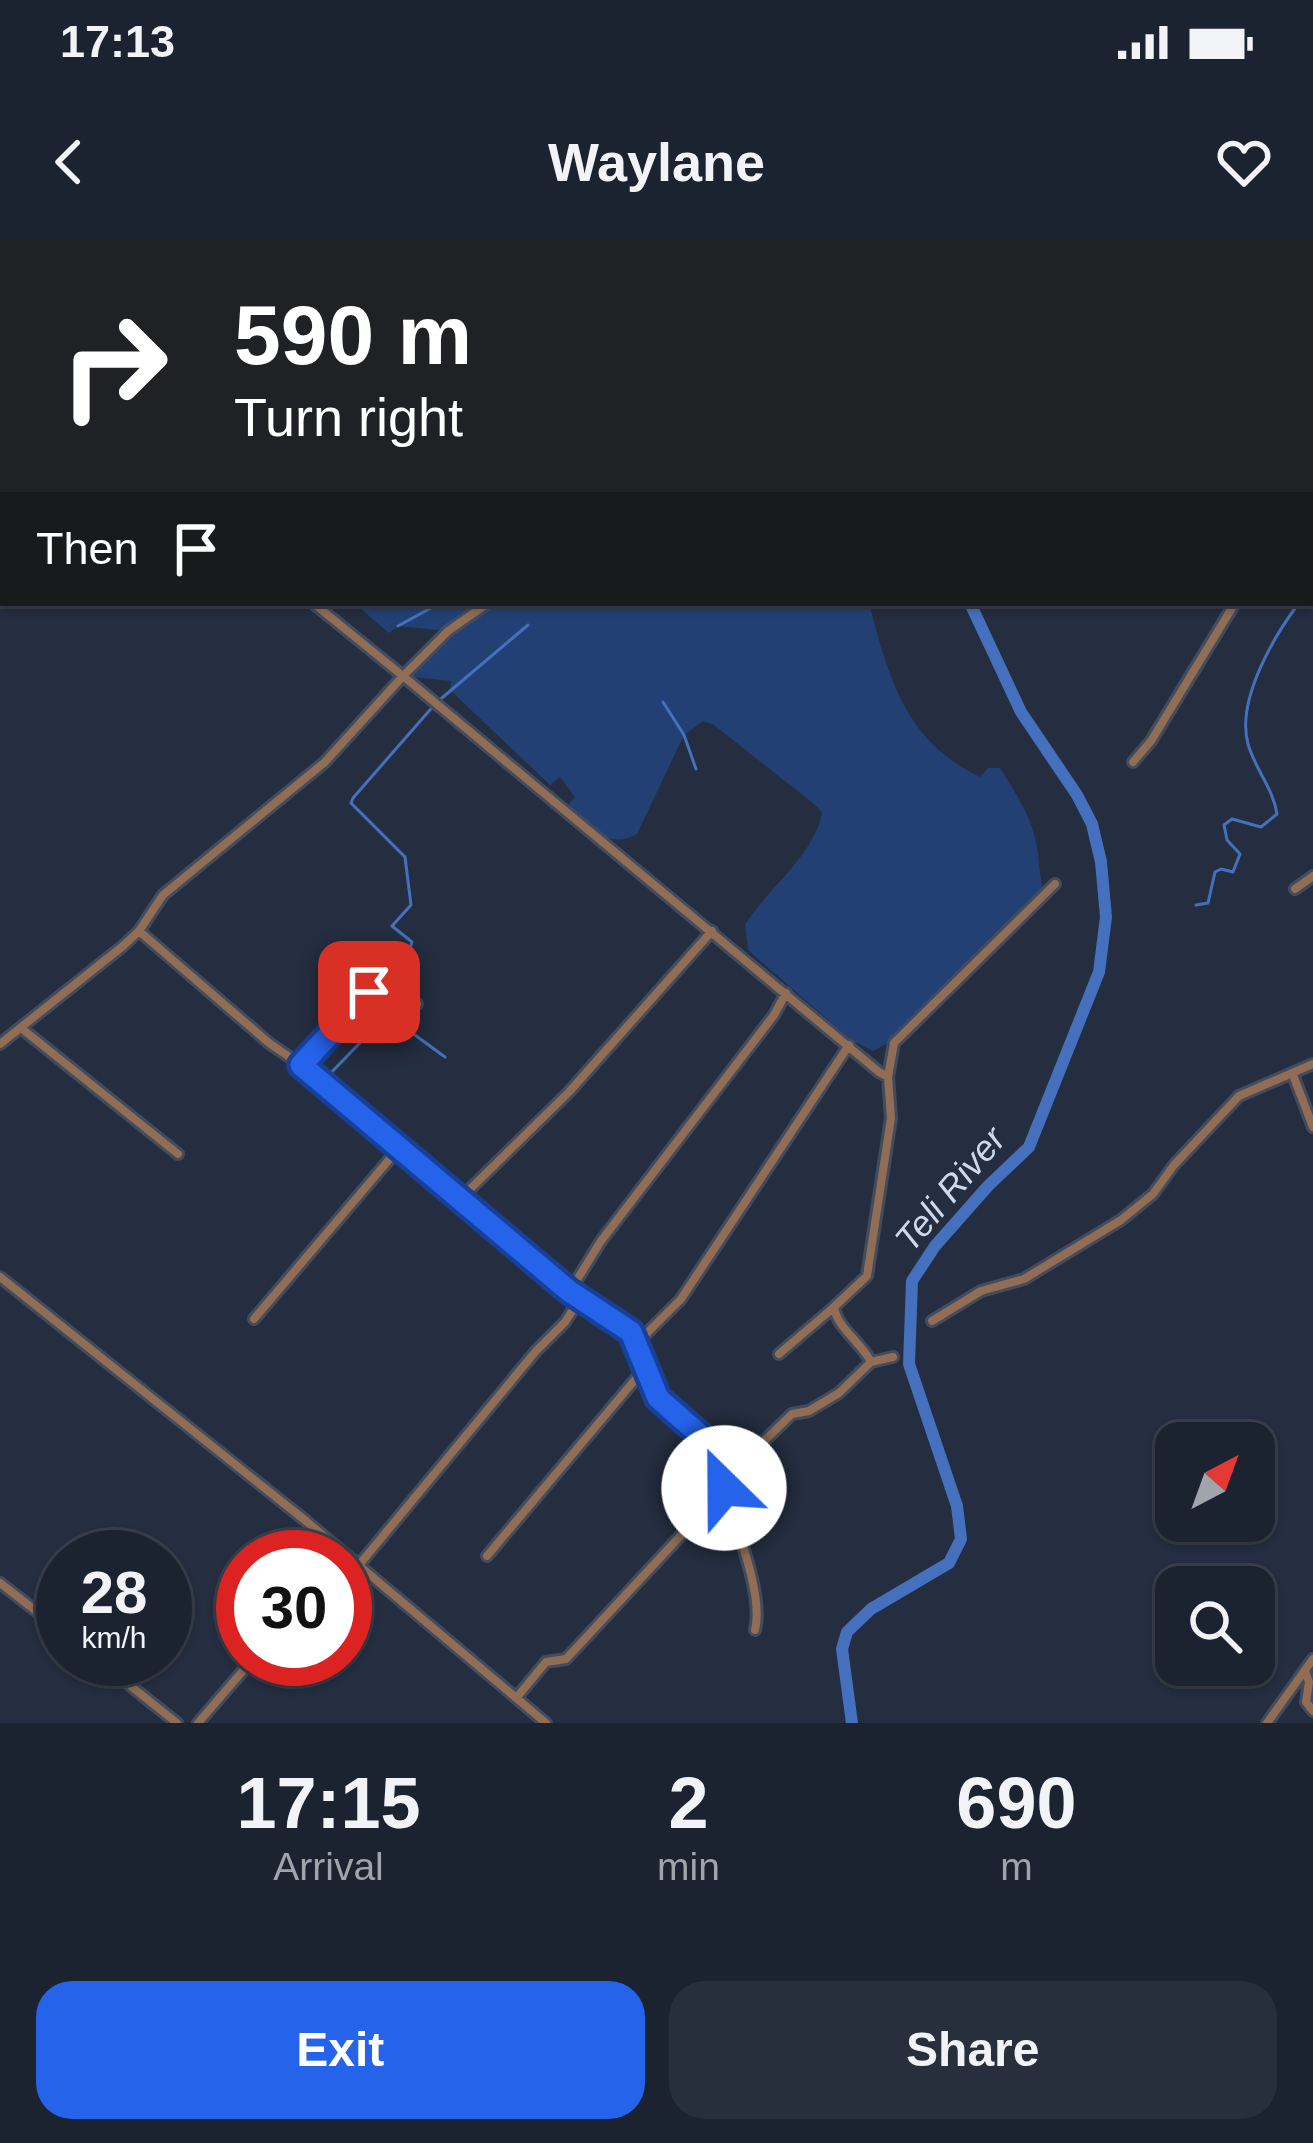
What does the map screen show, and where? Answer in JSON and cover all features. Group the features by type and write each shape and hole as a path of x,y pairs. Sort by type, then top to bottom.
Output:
{"street":[{"path":"318,606 888,1077"},
{"path":"0,1044 139,931 163,895 326,762 403,676 480,606"},
{"path":"1133,762 1151,741 1232,606"},
{"path":"1294,889 1313,876"},
{"path":"778,1354 867,1276 891,1118 888,1077 895,1043 1055,884"},
{"path":"139,931 569,1291 631,1332 658,1398 709,1443 749,1572 757,1611 755,1630"},
{"path":"460,1199 569,1092 712,931"},
{"path":"301,1065 379,981 417,1004"},
{"path":"569,1291 786,993"},
{"path":"21,1028 178,1154"},
{"path":"638,1342 704,1267 849,1045"},
{"path":"932,1321 981,1291 1024,1279 1139,1208 1239,1096 1313,1064"},
{"path":"1292,1075 1313,1127"},
{"path":"254,1319 399,1148"},
{"path":"0,1277 312,1530"},
{"path":"372,1548 580,1299"},
{"path":"834,1307 836,1319 862,1344 871,1362"},
{"path":"517,1696 545,1661 566,1659 787,1418 809,1412 839,1393 871,1362 893,1357"},
{"path":"487,1556 644,1369"},
{"path":"372,1577 517,1696 534,1719 546,1723"},
{"path":"0,1583 36,1611"},
{"path":"1267,1723 1313,1659"},
{"path":"1305,1670 1309,1682 1306,1702 1313,1711"},
{"path":"131,1686 177,1723"},
{"path":"198,1723 230,1686"}],"shaded area":[{"path":"358,606 870,606 893,682 917,726 955,762 980,777 988,768 1000,768 1014,791 1035,837 1041,901 914,1029 873,1051 850,1039 748,950 745,925 818,828 822,812 814,804 703,721 684,735 637,834 608,838 568,805 575,797 560,777 550,785 450,690 451,681 403,676 447,631 398,626 389,633"}],"waterway":[{"path":"398,626 435,606"},
{"name":"Teli River","path":"852,1723 842,1649 847,1632 871,1609 949,1563 961,1539 957,1506 909,1364 912,1281 935,1246 1029,1147 1099,972 1106,917 1092,824 1021,712 971,606"},
{"name":"Teli River","path":"1196,905 1208,903 1215,872 1233,872 1240,854 1227,840 1224,825 1232,819 1261,827 1277,814 1248,744 1247,708 1269,651 1297,606"},
{"path":"397,986 412,942 392,926 411,905 405,857 351,803 436,703 528,625"},
{"path":"663,702 684,735 696,769"},
{"path":"392,994 378,1008 445,1057"},
{"path":"325,1079 386,1016"}],"route":[{"path":"369,992 301,1065 569,1291 631,1332 658,1398 709,1443 725,1479 724,1488"}]}
